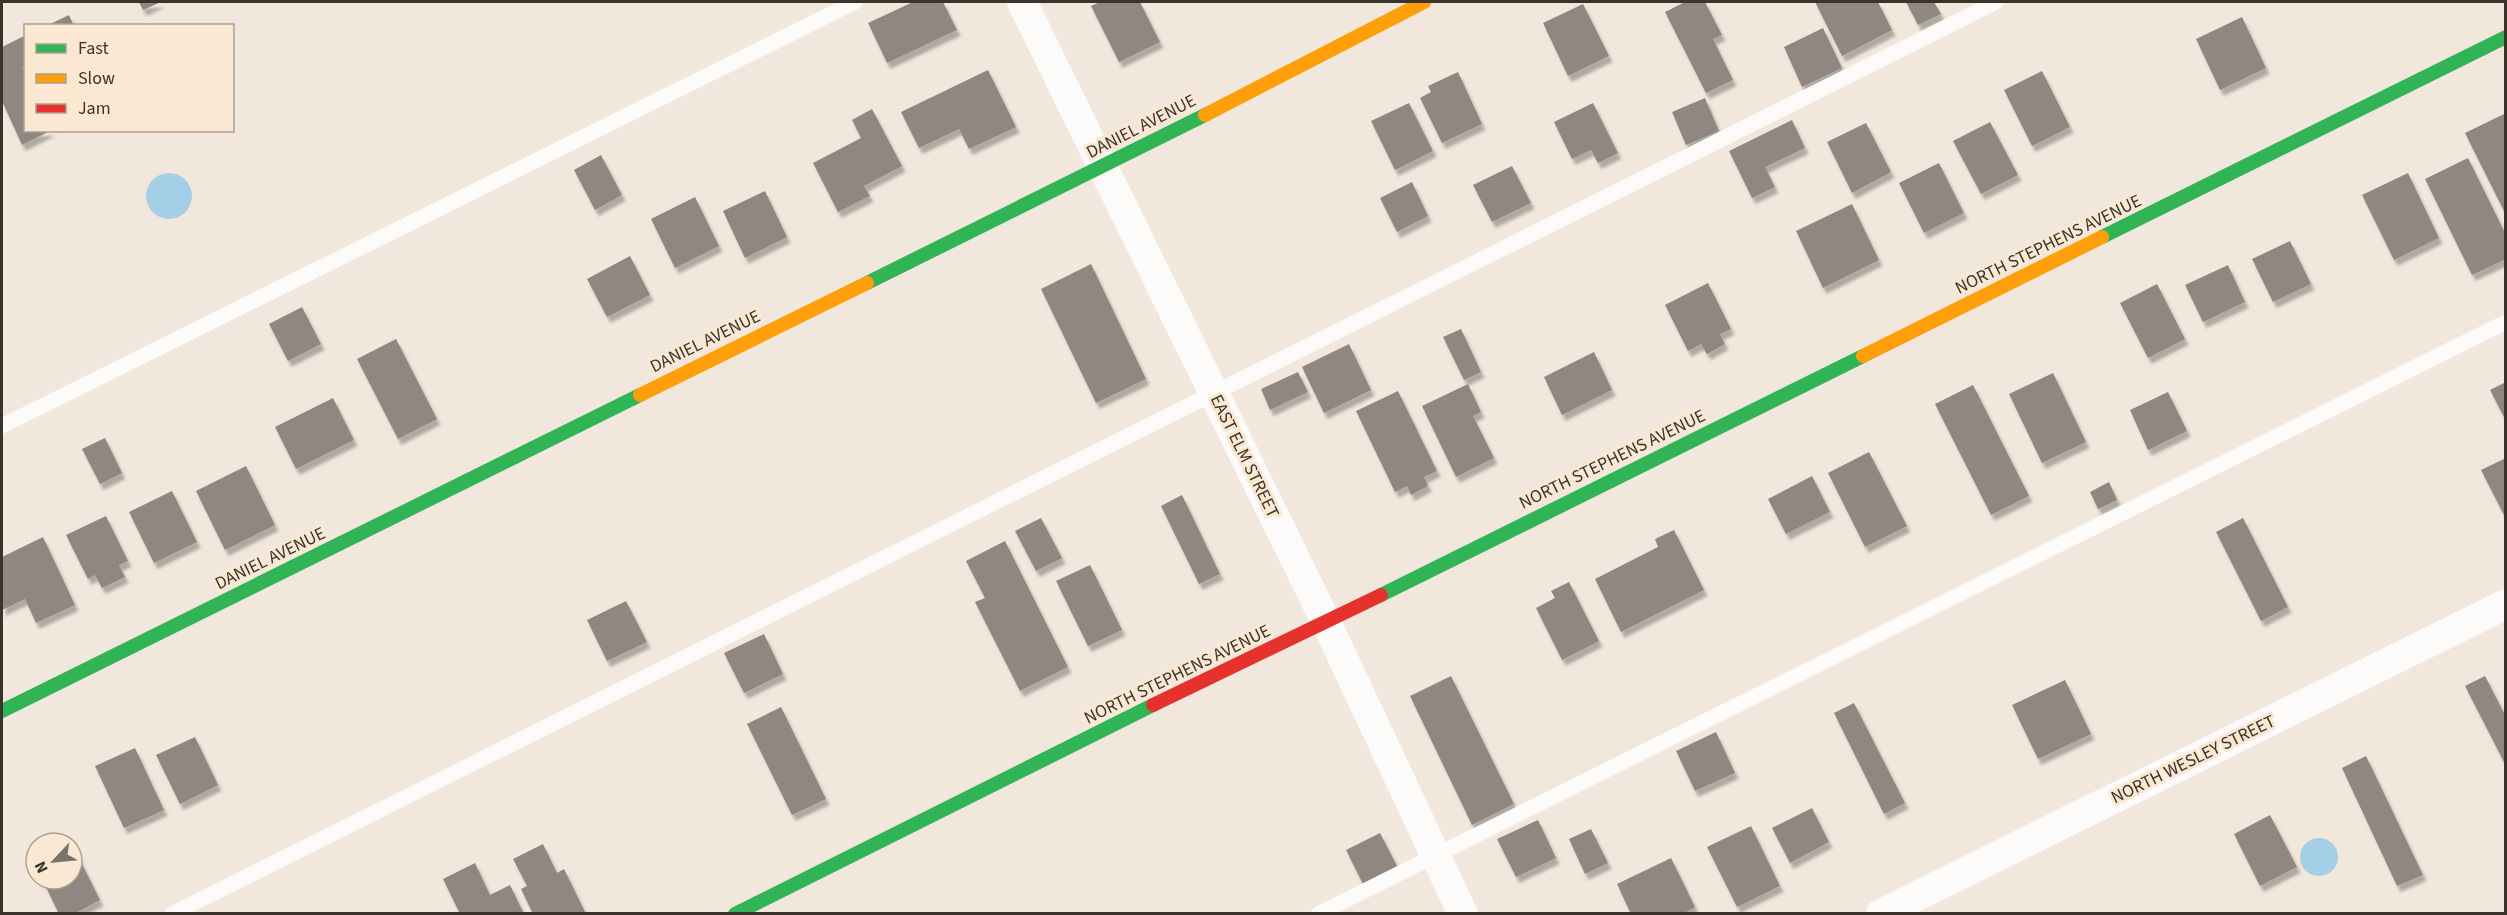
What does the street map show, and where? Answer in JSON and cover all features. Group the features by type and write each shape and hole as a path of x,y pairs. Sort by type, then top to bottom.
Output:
{"street":[{"name":"EAST ELM STREET","path":"1022,2 1326,622 1463,914"},
{"name":"DANIEL AVENUE","path":"2,711 1103,166 1424,2"},
{"name":"NORTH STEPHENS AVENUE","path":"735,914 1196,683 1326,622 2505,37"},
{"name":"NORTH WESLEY STREET","path":"1881,914 2505,604"}],"lane":[{"path":"2,426 855,2"},
{"path":"172,914 1996,2"},
{"path":"1318,914 2505,322"}],"water":[{"path":"169,173 185,180 192,196 185,212 169,219 153,212 146,196 153,180"},
{"path":"2319,838 2333,843 2338,857 2333,871 2319,876 2305,871 2300,857 2305,843"}],"building":[{"path":"139,2 161,2 143,10"},
{"path":"913,2 943,2 957,30 887,63 868,23"},
{"path":"1100,2 1140,2 1160,42 1119,62 1091,6"},
{"path":"1685,2 1705,2 1722,35 1713,39 1733,80 1706,93 1665,12"},
{"path":"1815,2 1878,2 1892,30 1842,56"},
{"path":"1906,2 1934,2 1941,14 1918,25"},
{"path":"1583,4 1609,56 1568,76 1543,23"},
{"path":"69,15 73,24 50,24"},
{"path":"2242,17 2266,68 2220,90 2196,39"},
{"path":"1823,28 1842,68 1802,87 1784,47"},
{"path":"24,36 24,66 22,67 24,70 24,132 48,132 22,145 2,101 2,47"},
{"path":"988,70 1016,127 969,149 959,129 919,148 901,112"},
{"path":"2042,71 2070,127 2032,146 2004,90"},
{"path":"1458,72 1482,124 1442,143 1420,98 1431,92 1428,86"},
{"path":"1705,98 1719,131 1686,145 1672,112"},
{"path":"1409,103 1433,151 1395,170 1371,121"},
{"path":"1593,103 1618,153 1598,163 1591,150 1572,159 1554,122"},
{"path":"872,109 902,166 864,186 870,196 838,212 813,163 861,138 852,120"},
{"path":"2506,113 2506,215 2465,133"},
{"path":"1792,120 1805,148 1765,167 1775,187 1752,198 1729,151"},
{"path":"1990,122 2018,175 1981,194 1953,141"},
{"path":"1866,123 1891,172 1852,193 1827,142"},
{"path":"601,155 622,195 595,210 574,170"},
{"path":"2468,158 2506,235 2506,259 2472,275 2425,179"},
{"path":"1939,163 1964,213 1924,233 1899,183"},
{"path":"1512,166 1531,203 1492,222 1473,185"},
{"path":"2408,173 2439,238 2394,260 2362,195"},
{"path":"1412,182 1428,216 1397,232 1380,198"},
{"path":"765,191 787,237 745,258 723,211"},
{"path":"695,197 719,246 675,268 651,219"},
{"path":"1852,204 1879,260 1823,288 1796,231"},
{"path":"2290,241 2311,284 2273,302 2252,259"},
{"path":"630,256 650,295 607,317 587,279"},
{"path":"1091,264 1146,379 1096,403 1041,289"},
{"path":"2228,265 2245,302 2203,322 2185,285"},
{"path":"1708,283 1731,329 1720,334 1725,344 1707,354 1701,344 1688,351 1665,305"},
{"path":"2157,284 2185,339 2148,358 2120,303"},
{"path":"302,307 321,344 288,361 269,324"},
{"path":"1461,329 1481,372 1464,380 1443,337"},
{"path":"396,339 437,419 398,439 357,359"},
{"path":"1349,344 1371,390 1324,413 1302,367"},
{"path":"1594,352 1612,390 1562,415 1544,377"},
{"path":"1298,372 1308,392 1270,410 1261,389"},
{"path":"2053,373 2086,442 2042,463 2009,394"},
{"path":"2506,382 2506,421 2490,390"},
{"path":"1468,384 1481,412 1473,416 1494,458 1456,477 1422,406"},
{"path":"1973,385 2029,496 1991,515 1935,404"},
{"path":"1398,391 1437,471 1424,477 1428,486 1411,495 1407,486 1395,492 1356,411"},
{"path":"2168,392 2187,431 2148,450 2130,410"},
{"path":"333,398 354,440 296,469 275,427"},
{"path":"105,438 122,473 100,484 82,449"},
{"path":"1869,452 1907,526 1865,547 1828,473"},
{"path":"2506,458 2506,514 2504,515 2481,470"},
{"path":"246,466 275,525 225,550 196,491"},
{"path":"1812,476 1830,512 1786,534 1768,499"},
{"path":"2109,482 2117,500 2098,509 2090,492"},
{"path":"172,491 197,542 154,563 129,512"},
{"path":"1182,495 1220,574 1199,584 1161,506"},
{"path":"106,516 128,561 119,565 125,577 102,588 95,575 88,579 66,535"},
{"path":"1041,518 1062,558 1036,571 1015,531"},
{"path":"2243,518 2288,607 2261,621 2216,532"},
{"path":"1674,530 1704,590 1621,632 1595,579 1658,547 1655,539"},
{"path":"43,537 75,605 36,623 25,599 2,610 2,557"},
{"path":"1005,541 1068,667 1020,691 975,602 985,598 966,561"},
{"path":"1090,565 1122,630 1088,646 1056,581"},
{"path":"1569,582 1599,641 1562,660 1536,608 1555,598 1551,591"},
{"path":"626,601 647,642 607,661 587,620"},
{"path":"764,634 783,674 744,693 724,653"},
{"path":"1451,676 1514,804 1472,825 1410,696"},
{"path":"2485,676 2506,717 2506,766 2465,686"},
{"path":"2065,680 2091,734 2038,759 2012,705"},
{"path":"1854,703 1905,803 1884,814 1834,713"},
{"path":"781,707 826,799 792,815 747,724"},
{"path":"1716,732 1735,773 1695,791 1676,751"},
{"path":"195,737 218,785 180,804 156,755"},
{"path":"135,748 164,810 124,828 95,766"},
{"path":"2366,756 2423,875 2397,886 2342,768"},
{"path":"1812,808 1829,842 1790,863 1772,828"},
{"path":"2270,815 2297,867 2260,886 2234,834"},
{"path":"1538,820 1556,858 1516,877 1497,839"},
{"path":"1751,826 1780,886 1737,907 1707,847"},
{"path":"1591,829 1608,863 1585,874 1569,839"},
{"path":"1380,833 1397,866 1363,884 1346,850"},
{"path":"543,844 557,873 564,869 586,914 533,914 521,889 527,886 513,859"},
{"path":"1671,858 1695,907 1683,914 1631,914 1617,884"},
{"path":"475,863 490,895 510,885 524,914 460,914 443,879"},
{"path":"84,868 100,900 74,914 59,914 48,891 84,891"}],"traffic: fast":[{"path":"2102,237 2506,37"},
{"path":"867,283 1205,115"},
{"path":"1381,595 1863,356"},
{"path":"2,711 640,395"},
{"path":"735,914 1153,705"}],"traffic: slow":[{"path":"1205,115 1424,2"},
{"path":"1863,356 2102,237"},
{"path":"640,395 867,283"}],"traffic: jam":[{"path":"1153,705 1381,595"}]}
